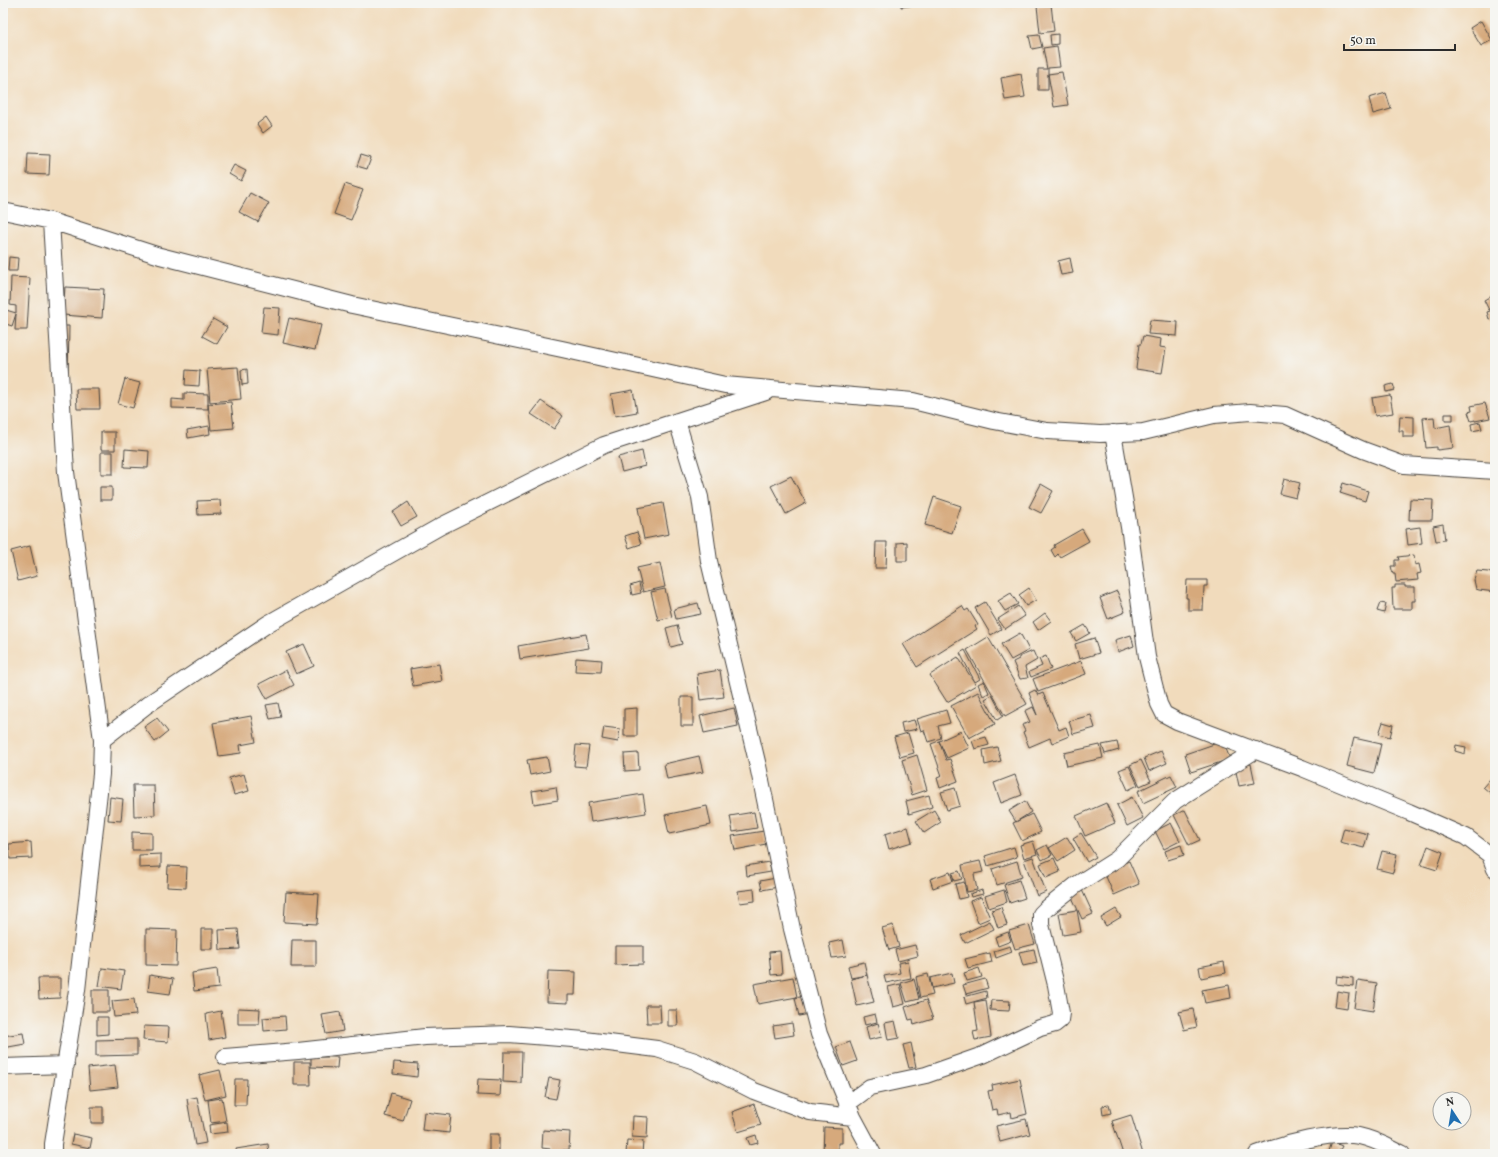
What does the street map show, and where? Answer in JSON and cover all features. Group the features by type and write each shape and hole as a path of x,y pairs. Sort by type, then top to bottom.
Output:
{"street":[{"path":"3,211 51,221 160,256 352,305 725,385 913,401 994,421 1047,431 1100,434 1143,432 1214,416 1250,412 1285,415 1363,450 1404,465 1495,471"},
{"path":"51,221 66,472 102,740 101,774 92,866 77,990 53,1144 53,1154"},
{"path":"102,740 147,705 269,623 441,526 604,445 773,390"},
{"path":"677,421 700,497 709,561 758,766 792,929 819,1034 850,1110 873,1154"},
{"path":"1114,433 1130,533 1147,657 1159,704 1164,714 1177,721 1302,768 1466,837 1490,855 1495,869"},
{"path":"225,1056 298,1051 425,1037 509,1034 584,1040 657,1048 695,1061 754,1091 810,1112 850,1110 870,1087 926,1075 982,1055 1040,1028 1055,1024 1060,1020 1061,1012 1041,925 1041,914 1046,908 1076,885 1117,859 1175,801 1256,750"},
{"path":"3,1067 66,1065"},
{"path":"1257,1154 1278,1146 1327,1136 1358,1136 1382,1143 1402,1154"}],"building":[{"path":"901,3 916,3 916,5 901,7"},
{"path":"1051,4 1054,31 1040,33 1037,6"},
{"path":"1481,21 1492,40 1481,46 1470,28"},
{"path":"1058,34 1058,44 1051,45 1050,35"},
{"path":"1039,35 1042,47 1032,49 1029,36"},
{"path":"1057,46 1060,67 1048,68 1048,90 1038,90 1038,69 1047,69 1043,48"},
{"path":"1062,72 1068,105 1054,107 1048,74"},
{"path":"1021,74 1025,97 1005,100 1001,78"},
{"path":"1386,93 1391,109 1373,114 1369,98"},
{"path":"266,117 272,126 263,133 257,124"},
{"path":"28,153 50,154 49,175 27,174"},
{"path":"361,155 371,158 367,169 357,166"},
{"path":"234,165 246,171 241,181 229,174"},
{"path":"345,184 363,190 351,220 334,214"},
{"path":"250,193 269,203 258,222 239,212"},
{"path":"9,257 18,258 17,271 8,271"},
{"path":"1070,258 1073,273 1061,275 1058,261"},
{"path":"11,277 30,278 27,330 15,330 16,314 12,326 3,323 6,310 16,313 16,306 10,305"},
{"path":"65,287 104,289 102,318 63,315"},
{"path":"1495,294 1495,307 1489,310 1484,300"},
{"path":"264,307 280,308 278,335 261,333"},
{"path":"1493,310 1495,317 1489,319 1487,312"},
{"path":"289,318 321,325 315,350 283,343"},
{"path":"213,319 227,327 217,344 202,336"},
{"path":"1150,320 1178,322 1177,336 1148,334"},
{"path":"59,326 69,326 68,376 57,376"},
{"path":"1143,336 1161,339 1160,347 1166,348 1162,373 1136,369 1139,344 1141,344"},
{"path":"238,367 241,399 210,402 207,369"},
{"path":"247,369 248,384 242,385 241,370"},
{"path":"186,370 200,371 199,386 185,385"},
{"path":"125,379 140,383 133,408 118,404"},
{"path":"1393,384 1395,390 1386,392 1385,386"},
{"path":"76,389 99,389 100,409 77,409"},
{"path":"633,390 637,412 615,416 611,394"},
{"path":"184,393 208,394 208,409 172,408 172,399 184,400"},
{"path":"1390,395 1393,413 1375,416 1372,398"},
{"path":"541,401 563,416 554,429 531,414"},
{"path":"231,402 234,428 211,430 208,404"},
{"path":"1485,403 1490,418 1471,421 1468,412 1472,411 1471,406"},
{"path":"1445,414 1453,414 1453,420 1445,420"},
{"path":"1400,416 1414,417 1414,437 1403,437 1403,431 1399,431"},
{"path":"1434,417 1435,428 1450,425 1453,448 1437,450 1437,447 1426,448 1423,418"},
{"path":"1480,422 1482,429 1472,431 1471,424"},
{"path":"209,426 210,434 188,438 187,430"},
{"path":"101,432 115,432 115,450 101,450"},
{"path":"125,449 149,451 148,468 124,467"},
{"path":"642,451 645,466 622,472 618,457"},
{"path":"101,452 113,452 113,474 101,474"},
{"path":"791,476 806,503 786,514 771,486"},
{"path":"1284,479 1300,483 1296,498 1280,494"},
{"path":"1343,483 1368,491 1365,501 1340,493"},
{"path":"1041,484 1053,491 1041,513 1029,507"},
{"path":"100,487 112,487 112,500 100,500"},
{"path":"934,497 961,506 952,533 925,525"},
{"path":"1410,499 1433,500 1432,520 1409,520"},
{"path":"220,500 221,514 198,515 197,501"},
{"path":"408,502 417,517 401,526 393,512"},
{"path":"663,503 669,534 644,539 638,508"},
{"path":"1443,524 1445,540 1436,541 1433,526"},
{"path":"1420,527 1422,543 1408,545 1406,529"},
{"path":"1082,529 1089,541 1060,557 1058,554 1055,557 1051,550 1055,547 1054,545"},
{"path":"637,532 641,544 629,548 625,536"},
{"path":"876,542 887,542 886,568 875,568"},
{"path":"907,542 907,561 897,561 897,543"},
{"path":"30,546 37,576 18,581 11,551"},
{"path":"1414,555 1415,565 1419,564 1421,573 1417,574 1418,580 1396,582 1395,574 1393,574 1391,566 1395,566 1395,560 1399,560 1398,557"},
{"path":"660,563 665,587 643,592 637,568"},
{"path":"1477,571 1493,574 1495,592 1476,589 1474,580"},
{"path":"1187,580 1207,580 1207,586 1204,586 1203,610 1188,610 1188,598 1186,598"},
{"path":"639,583 641,593 632,595 630,586"},
{"path":"1395,585 1415,587 1415,601 1412,601 1412,609 1393,609 1392,588 1395,588"},
{"path":"1029,588 1036,600 1026,606 1019,595"},
{"path":"665,589 672,617 658,620 651,592"},
{"path":"1117,591 1125,612 1108,619 1100,598"},
{"path":"1011,593 1018,604 1005,611 998,601"},
{"path":"985,602 1001,629 991,635 975,608"},
{"path":"698,603 701,614 676,619 674,609"},
{"path":"1380,603 1386,604 1384,613 1377,611"},
{"path":"962,606 965,611 968,609 978,625 975,626 977,629 917,667 903,644"},
{"path":"1018,606 1025,616 1005,629 998,619"},
{"path":"1045,613 1051,621 1038,630 1033,622"},
{"path":"677,625 682,644 671,647 666,628"},
{"path":"1085,625 1090,633 1076,641 1071,633"},
{"path":"1020,633 1029,650 1011,660 1001,644"},
{"path":"586,634 589,648 520,659 518,646"},
{"path":"1131,635 1134,646 1118,652 1115,640"},
{"path":"988,637 1027,704 1005,716 967,650"},
{"path":"1094,638 1099,653 1079,659 1075,644"},
{"path":"304,644 314,666 296,674 286,652"},
{"path":"965,650 980,679 975,682 960,653"},
{"path":"1033,651 1037,660 1025,667 1028,678 1020,679 1013,662 1019,659 1019,657"},
{"path":"1046,656 1051,669 1031,677 1029,672 1042,666 1039,659"},
{"path":"958,657 976,685 947,702 930,675"},
{"path":"576,658 602,660 601,672 575,671"},
{"path":"1081,661 1086,674 1038,692 1033,679"},
{"path":"439,664 442,681 413,686 410,669"},
{"path":"286,670 294,685 267,699 259,684"},
{"path":"720,670 724,697 700,700 697,674"},
{"path":"984,681 989,693 983,696 978,684"},
{"path":"1035,690 1038,695 1043,693 1059,730 1066,727 1069,736 1052,743 1050,738 1029,747 1022,725 1030,722 1025,711 1033,707 1037,715 1029,693"},
{"path":"978,692 995,724 969,738 951,706"},
{"path":"992,695 1003,716 997,720 985,699"},
{"path":"681,697 693,697 693,726 681,726"},
{"path":"278,703 281,717 270,719 266,705"},
{"path":"637,708 637,736 624,736 624,709"},
{"path":"734,708 738,726 704,733 700,716"},
{"path":"946,710 950,723 938,726 941,738 928,742 924,730 921,731 917,719"},
{"path":"1091,715 1095,728 1073,734 1069,721"},
{"path":"251,716 256,742 240,745 241,753 219,756 213,723"},
{"path":"157,718 168,732 155,742 144,727"},
{"path":"914,720 917,729 903,732 901,723"},
{"path":"1383,722 1393,725 1390,737 1379,734"},
{"path":"604,727 620,729 618,742 602,739"},
{"path":"961,731 969,748 947,758 939,741"},
{"path":"908,733 914,753 900,757 894,737"},
{"path":"986,737 989,745 975,749 972,741"},
{"path":"1354,738 1381,744 1374,773 1347,766"},
{"path":"939,741 946,760 950,759 958,781 940,788 937,778 942,776 931,744"},
{"path":"1223,741 1230,759 1191,772 1185,754"},
{"path":"1117,742 1119,750 1105,754 1102,745"},
{"path":"576,745 589,746 586,767 574,766"},
{"path":"1100,745 1103,758 1067,766 1064,753"},
{"path":"1456,745 1466,747 1465,754 1455,751"},
{"path":"997,747 1001,761 985,765 983,750"},
{"path":"1161,751 1167,763 1149,771 1144,758"},
{"path":"638,753 639,770 625,771 624,754"},
{"path":"917,755 927,790 912,795 902,760"},
{"path":"699,756 703,772 667,779 664,764"},
{"path":"547,757 550,771 530,775 527,760"},
{"path":"1141,760 1151,781 1140,786 1130,765"},
{"path":"1251,764 1255,783 1239,786 1235,767"},
{"path":"1129,766 1138,785 1128,790 1119,770"},
{"path":"244,774 249,791 234,795 229,778"},
{"path":"1015,775 1022,795 1001,803 994,783"},
{"path":"1171,775 1177,787 1143,803 1138,791"},
{"path":"1490,779 1495,783 1495,797 1483,787"},
{"path":"133,785 154,785 155,815 134,816"},
{"path":"556,787 558,800 534,804 532,791"},
{"path":"955,788 960,806 947,810 941,792"},
{"path":"643,794 646,813 591,822 588,803"},
{"path":"929,795 932,807 909,814 906,801"},
{"path":"110,797 123,799 121,821 108,820"},
{"path":"1132,797 1143,818 1127,826 1117,805"},
{"path":"1025,801 1031,812 1016,822 1009,811"},
{"path":"1106,803 1115,823 1085,836 1076,816"},
{"path":"707,806 711,825 669,834 665,815"},
{"path":"934,810 941,822 924,833 916,821"},
{"path":"1185,810 1200,840 1189,845 1174,815"},
{"path":"754,812 757,828 733,832 730,816"},
{"path":"1032,814 1041,832 1022,841 1013,823"},
{"path":"1171,823 1180,841 1164,849 1155,831"},
{"path":"908,827 912,842 889,849 885,834"},
{"path":"1344,828 1368,834 1364,848 1340,842"},
{"path":"764,831 766,844 735,850 732,836"},
{"path":"132,832 152,833 152,850 132,850"},
{"path":"1081,833 1096,857 1087,862 1073,838"},
{"path":"1067,837 1075,850 1058,861 1049,848"},
{"path":"1033,841 1037,854 1024,858 1020,845"},
{"path":"31,842 32,858 10,859 9,844"},
{"path":"1047,845 1052,855 1042,860 1037,850"},
{"path":"1181,845 1184,855 1168,860 1165,851"},
{"path":"1428,846 1443,852 1437,870 1421,865"},
{"path":"1014,847 1017,857 988,866 985,856"},
{"path":"1382,851 1397,854 1393,873 1377,869"},
{"path":"161,854 161,867 139,868 139,855"},
{"path":"1033,857 1046,892 1037,896 1024,860"},
{"path":"1054,858 1060,872 1046,878 1040,864"},
{"path":"980,861 983,872 974,874 977,890 967,892 962,865"},
{"path":"1017,861 1022,877 997,885 992,869"},
{"path":"1129,861 1139,884 1114,895 1104,872"},
{"path":"769,862 771,872 747,876 746,866"},
{"path":"168,866 187,867 186,888 167,887"},
{"path":"959,871 962,879 954,881 952,873"},
{"path":"950,872 953,881 933,888 930,879"},
{"path":"776,878 778,887 762,890 760,881"},
{"path":"1019,880 1025,898 1010,903 1004,885"},
{"path":"964,882 967,897 959,899 955,884"},
{"path":"754,889 755,901 740,903 738,891"},
{"path":"982,890 983,894 971,897 970,894"},
{"path":"1004,890 1007,902 989,908 985,896"},
{"path":"1082,890 1093,914 1082,919 1071,895"},
{"path":"286,892 319,894 317,924 284,922"},
{"path":"981,897 990,918 978,923 970,901"},
{"path":"1001,907 1007,925 998,928 992,910"},
{"path":"1116,909 1121,917 1106,926 1101,918"},
{"path":"1077,910 1081,932 1063,935 1059,913"},
{"path":"990,921 994,929 965,943 961,935"},
{"path":"893,925 899,947 889,950 882,928"},
{"path":"1029,925 1035,944 1015,949 1009,931"},
{"path":"146,929 177,930 176,966 146,965"},
{"path":"201,929 213,929 213,949 201,949"},
{"path":"238,929 240,949 220,950 219,930"},
{"path":"1008,932 1011,941 998,946 995,937"},
{"path":"292,940 316,940 316,967 291,967"},
{"path":"843,940 846,956 832,958 829,943"},
{"path":"915,945 918,956 898,961 895,950"},
{"path":"615,946 643,946 643,964 615,965"},
{"path":"1010,946 1012,952 996,958 994,951"},
{"path":"1034,949 1037,963 1023,966 1019,952"},
{"path":"780,951 782,974 771,975 769,952"},
{"path":"990,953 992,962 968,968 965,959"},
{"path":"908,961 911,978 886,983 884,976 900,973 898,963"},
{"path":"864,962 867,975 851,978 848,966"},
{"path":"1224,962 1226,973 1201,978 1199,967"},
{"path":"102,968 124,971 121,989 99,986"},
{"path":"979,968 982,977 967,981 964,973"},
{"path":"217,969 219,988 194,991 192,973"},
{"path":"548,971 576,972 575,995 568,995 568,1003 547,1002"},
{"path":"952,973 954,983 932,988 930,978"},
{"path":"928,974 933,995 920,998 916,977"},
{"path":"150,975 173,979 170,994 148,991"},
{"path":"867,975 874,1002 857,1006 851,979"},
{"path":"1337,976 1353,978 1353,986 1336,984"},
{"path":"793,977 797,997 758,1004 754,984"},
{"path":"38,978 60,978 60,998 39,999"},
{"path":"914,979 919,999 907,1002 901,983"},
{"path":"985,979 988,988 966,994 963,985"},
{"path":"1358,980 1377,983 1373,1011 1354,1008"},
{"path":"900,984 905,1004 893,1007 888,987"},
{"path":"1229,985 1231,998 1205,1003 1202,990"},
{"path":"92,990 109,990 109,1012 92,1012"},
{"path":"986,991 987,998 966,1004 964,997"},
{"path":"1337,991 1349,993 1347,1009 1335,1007"},
{"path":"805,996 809,1014 799,1016 795,998"},
{"path":"134,999 136,1015 114,1017 112,1001"},
{"path":"926,1000 933,1019 914,1025 913,1019 909,1020 905,1007"},
{"path":"986,1000 991,1037 975,1040 973,1032 978,1031 974,1002"},
{"path":"991,1000 1010,1001 1009,1011 990,1010"},
{"path":"646,1005 660,1005 661,1023 647,1023"},
{"path":"238,1008 260,1009 259,1024 238,1024"},
{"path":"1193,1009 1197,1027 1184,1030 1179,1012"},
{"path":"668,1010 677,1010 678,1026 668,1026"},
{"path":"221,1011 225,1037 209,1040 206,1014"},
{"path":"340,1012 343,1031 326,1034 322,1015"},
{"path":"875,1014 877,1022 865,1025 863,1017"},
{"path":"285,1016 286,1029 264,1031 263,1018"},
{"path":"97,1017 108,1017 108,1034 97,1035"},
{"path":"895,1021 899,1038 888,1040 885,1023"},
{"path":"792,1023 794,1035 775,1038 773,1026"},
{"path":"878,1023 882,1037 869,1040 866,1027"},
{"path":"144,1026 169,1027 168,1042 143,1040"},
{"path":"23,1033 25,1044 3,1048 3,1036"},
{"path":"137,1039 137,1055 96,1056 96,1040"},
{"path":"850,1042 857,1061 843,1066 836,1047"},
{"path":"911,1043 916,1067 909,1068 903,1045"},
{"path":"504,1052 522,1052 521,1083 503,1082"},
{"path":"311,1057 338,1057 337,1068 311,1067"},
{"path":"294,1062 310,1062 311,1085 294,1085"},
{"path":"394,1062 418,1064 417,1077 393,1074"},
{"path":"115,1065 118,1087 90,1090 88,1068"},
{"path":"220,1070 226,1095 205,1100 199,1075"},
{"path":"549,1078 560,1080 556,1099 545,1097"},
{"path":"235,1079 247,1079 246,1105 234,1105"},
{"path":"478,1079 501,1080 500,1096 477,1095"},
{"path":"1020,1079 1027,1114 1012,1118 1011,1112 998,1115 997,1109 992,1110 988,1091 993,1090 992,1085"},
{"path":"391,1093 410,1099 403,1121 385,1116"},
{"path":"197,1097 206,1143 195,1145 187,1099"},
{"path":"222,1098 226,1121 211,1123 208,1100"},
{"path":"754,1104 761,1125 738,1132 732,1112"},
{"path":"1109,1105 1111,1113 1103,1115 1102,1106"},
{"path":"91,1107 103,1107 103,1123 91,1123"},
{"path":"424,1112 451,1115 449,1133 422,1130"},
{"path":"1131,1115 1143,1154 1123,1154 1112,1121"},
{"path":"633,1116 648,1117 647,1138 632,1137"},
{"path":"1026,1119 1030,1134 1000,1142 996,1126"},
{"path":"227,1122 228,1132 210,1134 209,1125"},
{"path":"824,1127 842,1128 842,1143 838,1143 838,1154 823,1154"},
{"path":"543,1130 570,1132 569,1150 563,1150 563,1154 550,1154 550,1149 542,1148"},
{"path":"73,1134 92,1138 90,1148 71,1144"},
{"path":"489,1134 499,1134 499,1154 489,1154"},
{"path":"756,1135 758,1143 750,1145 747,1138"},
{"path":"627,1140 643,1141 642,1154 626,1154"},
{"path":"1332,1142 1342,1146 1338,1154 1328,1154"},
{"path":"268,1144 269,1154 237,1154 236,1149"}]}
